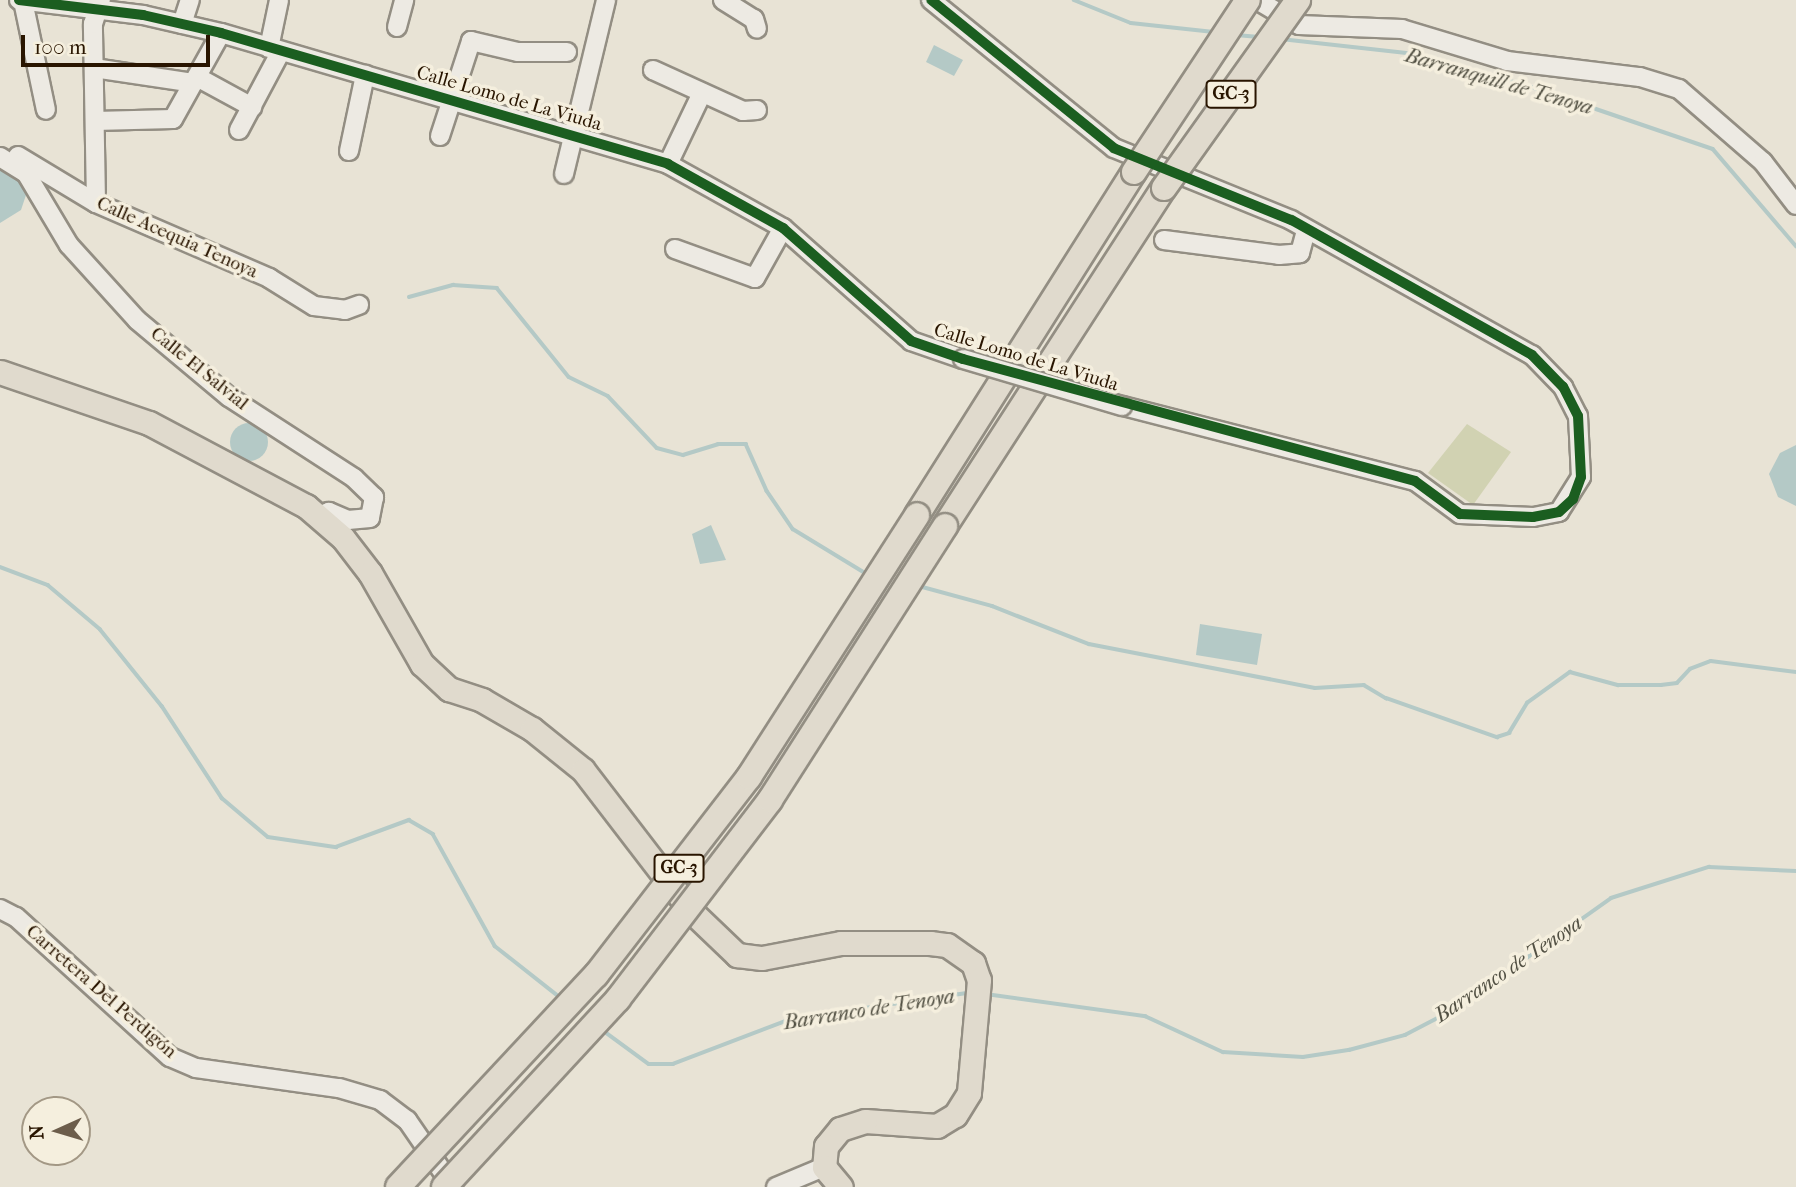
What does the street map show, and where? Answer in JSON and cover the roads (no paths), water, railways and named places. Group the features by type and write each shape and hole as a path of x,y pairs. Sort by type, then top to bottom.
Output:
{"highway":[{"path":"1133,172 1141,143 1234,0"},
{"name":"GC-3","path":"398,1187 605,964 748,777 1133,172 1248,0"},
{"name":"GC-3","path":"444,1187 618,999 770,800 1164,188 1298,0"},
{"path":"1227,100 1310,0"}],"main road":[{"path":"0,372 149,423 255,475 317,516 343,538 370,573 422,664 449,689 482,700 532,729 583,770 718,942 737,955 762,958 841,943 947,945 972,963 979,980 976,1040 969,1093 955,1115 919,1129 865,1121 840,1129 826,1146 824,1167 841,1187"}],"street":[{"path":"21,0 46,110"},
{"name":"Calle Lomo de La Viuda","path":"21,0 99,4 221,33 668,164 783,228 911,341 1122,406 1415,481 1460,514 1533,517 1559,512 1581,477 1583,445 1578,415 1563,387 1532,355 1487,325 1306,230"},
{"path":"182,24 190,0"},
{"path":"239,130 252,107 275,49 279,0"},
{"path":"397,27 404,0"},
{"path":"564,174 606,0"},
{"path":"723,0 754,19 757,29"},
{"path":"931,0 1114,148 1306,230 1300,253 1279,255 1164,240"},
{"path":"1257,0 1299,25 1402,29 1496,59 1640,77 1679,89 1762,162 1796,205"},
{"path":"96,203 94,68 99,4"},
{"path":"95,121 173,119 221,33"},
{"path":"440,136 471,41 518,52 567,52"},
{"path":"94,68 195,80 252,107"},
{"path":"653,70 743,111 757,110"},
{"path":"349,151 365,75"},
{"path":"668,164 702,93"},
{"name":"Calle Acequia Tenoya","path":"0,145 96,203 269,278 314,306 345,310 359,305"},
{"name":"Calle El Salvial","path":"0,157 26,173 69,245 137,320 229,397 354,478 374,497 370,518 348,520 329,512 317,516"},
{"path":"675,249 755,278 783,228"},
{"name":"Carretera Del Perdigón","path":"0,909 16,918 170,1057 197,1068 339,1088 380,1100 407,1120 453,1187"},
{"path":"776,1187 824,1167"}],"waterway":[{"name":"Barranquill de Tenoya","path":"1074,0 1131,23 1214,32"},
{"name":"Barranquill de Tenoya","path":"1236,35 1259,37"},
{"name":"Barranquill de Tenoya","path":"1281,39 1406,53 1529,86 1713,149 1796,246"},
{"path":"409,297 453,285 497,288 569,377 608,396 657,448 683,455 718,444 746,444 767,491 793,529 867,574"},
{"name":"Barranco de Tenoya","path":"0,567 48,585 100,629 162,706 222,798 268,837 336,847 409,820 433,834 495,946 562,999"},
{"path":"919,586 992,606 1089,644 1315,688 1364,685 1386,698 1497,737 1509,733 1527,703 1570,672 1618,685 1677,683 1690,669 1711,661 1796,672"},
{"name":"Barranco de Tenoya","path":"986,994 1145,1016 1223,1052 1303,1057 1349,1050 1405,1035 1455,1009 1611,898 1709,867 1796,871"},
{"name":"Barranco de Tenoya","path":"601,1029 649,1064 673,1064 791,1019 968,993"}]}
